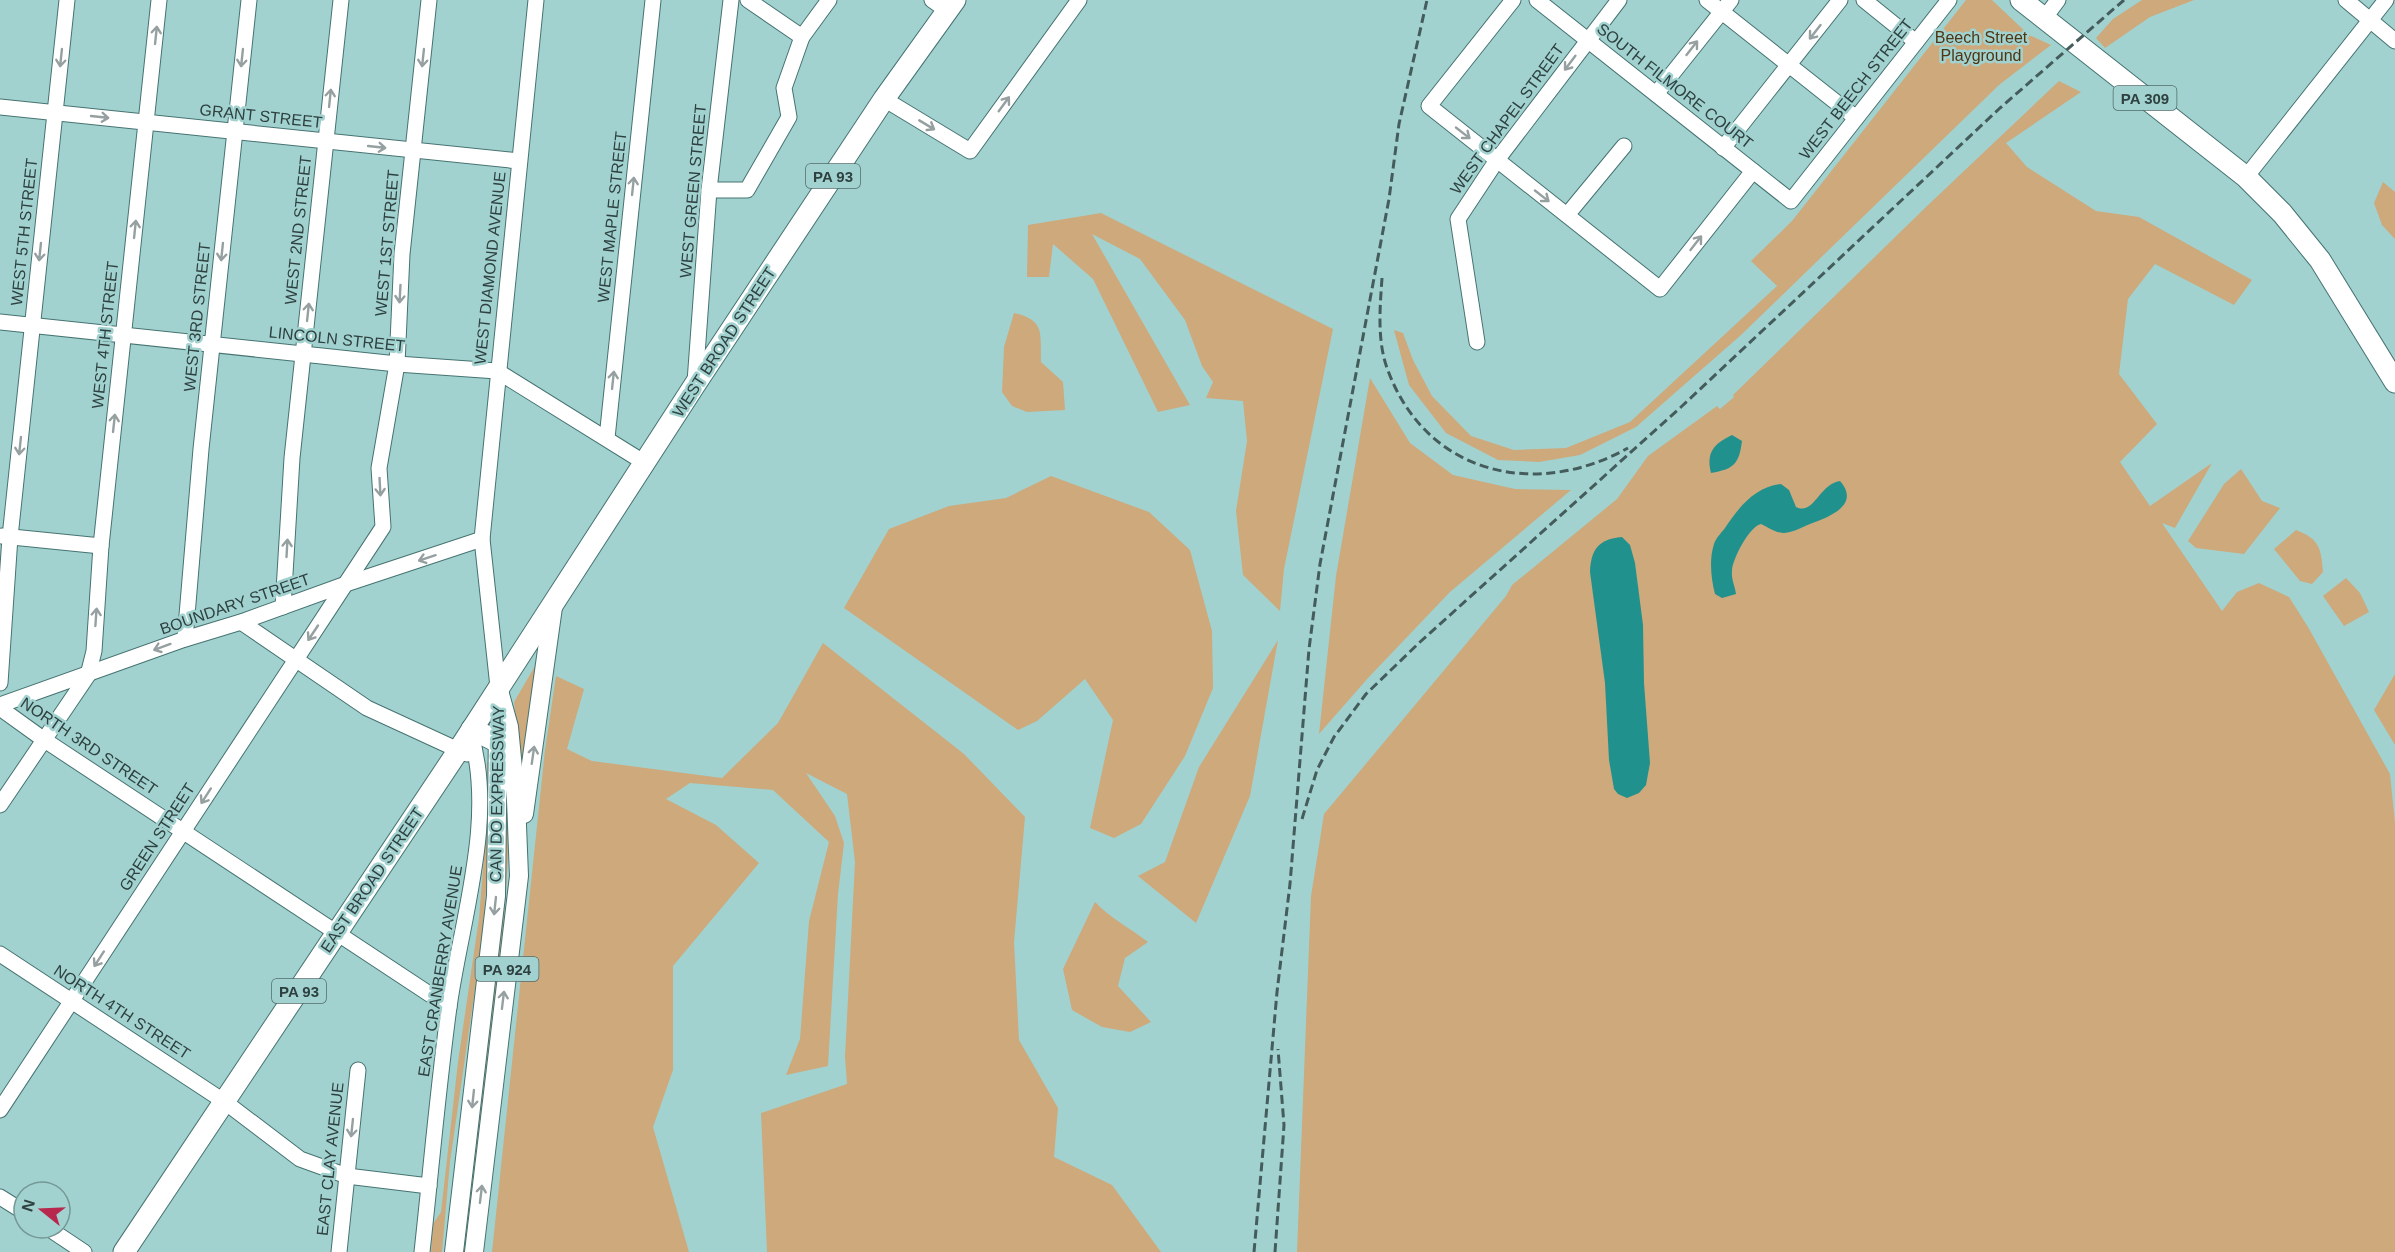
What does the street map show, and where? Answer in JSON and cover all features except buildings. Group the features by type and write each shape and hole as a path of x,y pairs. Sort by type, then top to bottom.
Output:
{"highway":[{"name":"PA 309","path":"2020,0 2246,177 2282,213 2320,260 2395,382"},
{"name":"WEST BROAD STREET","path":"498,687 553,607 694,386 945,4"},
{"name":"EAST BROAD STREET","path":"124,1252 338,933 498,687"},
{"path":"471,731 498,742"}],"main road":[{"path":"519,876 524,820 553,607"},
{"name":"CAN DO EXPRESSWAY","path":"454,1252 496,896 498,687"},
{"name":"CAN DO EXPRESSWAY","path":"474,1252 519,876 516,800 509,727 498,687"}],"street":[{"name":"WEST 5TH STREET","path":"0,683 5,536 33,326 67,0"},
{"name":"WEST 4TH STREET","path":"88,675 94,651 101,546 159,0"},
{"name":"WEST 3RD STREET","path":"185,639 212,344 249,0"},
{"name":"WEST 2ND STREET","path":"283,607 292,458 341,0"},
{"name":"WEST 1ST STREET","path":"346,585 383,527 379,468 397,364 402,254 429,0"},
{"name":"WEST DIAMOND AVENUE","path":"498,687 482,539 497,371 536,0"},
{"name":"WEST MAPLE STREET","path":"607,438 653,0"},
{"name":"WEST GREEN STREET","path":"694,386 709,190 731,0"},
{"path":"748,0 802,37"},
{"path":"709,190 747,190 789,117 784,88 802,37 829,0"},
{"path":"884,99 970,151 1079,0"},
{"path":"1513,0 1429,106 1660,289 1753,171"},
{"name":"SOUTH FILMORE COURT","path":"1537,0 1791,201"},
{"name":"WEST CHAPEL STREET","path":"1477,342 1458,219 1497,160 1619,0"},
{"path":"1707,0 1726,6 1789,64 1856,117"},
{"path":"1724,148 1840,0"},
{"path":"1864,0 1916,42"},
{"name":"WEST BEECH STREET","path":"1791,201 1949,0"},
{"path":"2043,20 2058,0"},
{"path":"2346,0 2395,41"},
{"path":"2246,177 2386,0"},
{"path":"1656,94 1726,6"},
{"name":"GRANT STREET","path":"0,107 519,161"},
{"path":"1566,215 1624,146"},
{"name":"LINCOLN STREET","path":"0,322 397,364 497,371 645,463"},
{"path":"5,536 101,546"},
{"name":"BOUNDARY STREET","path":"0,707 185,639 482,539"},
{"name":"GREEN STREET","path":"0,1110 346,585"},
{"path":"241,622 367,708 458,751 478,757"},
{"path":"0,805 88,675"},
{"name":"NORTH 3RD STREET","path":"0,707 43,739 449,1007"},
{"name":"EAST CRANBERRY AVENUE","path":"422,1252 449,1007 479,837 478,757 471,731"},
{"name":"NORTH 4TH STREET","path":"0,954 225,1101 300,1159 347,1176 429,1186"},
{"name":"EAST CLAY AVENUE","path":"339,1252 358,1070"},
{"path":"66,1240 84,1252"}],"green space":[{"name":"Beech Street Playground","path":"1966,0 1992,0 2029,35 2051,45 1999,85 1741,335 1636,427 1580,455 1539,462 1498,460 1446,433 1409,385 1394,330 1403,333 1413,360 1432,396 1471,436 1514,450 1566,448 1630,422 1777,286 1751,261 1792,221"},
{"path":"2142,0 2194,0 2150,17 2105,48 2096,38 2113,19"},
{"path":"2059,81 2081,92 2006,143 2027,167 2096,211 2139,217 2252,280 2234,305 2155,264 2128,299 2119,374 2157,424 2120,462 2150,506 2212,463 2175,528 2162,523 2222,611 2237,592 2259,583 2289,597 2390,774 2395,823 2395,1252 1297,1252 1311,896 1324,814 1506,596 1512,585 1617,499 1648,456 1717,406 1720,409 1734,397 1733,395 1926,207"},
{"path":"2383,182 2395,192 2395,239 2382,225 2374,203"},
{"path":"1101,213 1333,329 1284,569 1280,611 1243,575 1236,511 1247,441 1243,401 1206,398 1213,382 1202,366 1185,320 1140,259 1092,234 1190,405 1158,412 1093,279 1053,244 1049,277 1027,277 1028,225"},
{"path":"1014,313 1036,324 1040,336 1041,362 1063,382 1065,410 1027,412 1012,406 1002,392 1004,347"},
{"path":"1370,378 1410,443 1453,475 1515,489 1571,490 1450,592 1368,678 1319,734 1336,576"},
{"path":"2241,469 2262,501 2280,508 2244,554 2196,548 2188,541 2224,484"},
{"path":"1051,476 1149,512 1190,550 1212,631 1213,688 1185,756 1141,824 1114,838 1090,828 1113,720 1085,679 1037,721 1018,730 844,608 889,529 949,506 1006,498"},
{"path":"2296,530 2315,541 2320,551 2323,572 2312,584 2300,581 2274,549"},
{"path":"2346,578 2360,593 2369,612 2344,626 2323,596"},
{"path":"1278,640 1250,796 1196,923 1138,876 1165,862 1199,767"},
{"path":"823,643 964,754 1025,817 1014,942 1019,1040 1058,1108 1054,1157 1112,1185 1161,1252 767,1252 761,1113 847,1084 845,1057 855,862 847,794 806,773 835,816 844,843 838,894 828,1066 786,1075 800,1039 809,921 829,842 773,790 690,783 666,799 716,825 759,863 673,966 673,1070 653,1127 689,1252 492,1252 545,750 556,676 584,689 567,749 592,761 722,778 778,723"},
{"path":"538,661 522,782 514,702"},
{"path":"2395,674 2395,745 2374,710"},
{"path":"491,761 491,835 481,947 450,1162 442,1252 431,1252 433,1224 441,1212 458,1062 479,918 489,797 487,763"},
{"path":"505,789 510,800 500,970 468,1252 463,1252 500,937 506,837"},
{"path":"1095,902 1148,942 1125,958 1118,986 1151,1022 1130,1032 1102,1027 1072,1010 1063,969"}],"water":[{"path":"1732,435 1742,441 1737,461 1725,470 1711,473 1712,450"},
{"path":"1840,481 1846,489 1845,503 1826,518 1786,533 1777,532 1761,524 1752,530 1742,544 1733,566 1732,577 1736,594 1722,598 1715,594 1711,569 1714,544 1748,499 1763,489 1781,484 1789,490 1796,507 1802,509 1812,504 1833,483"},
{"path":"1622,537 1630,545 1635,563 1643,625 1644,683 1650,763 1646,785 1639,793 1627,798 1618,794 1614,789 1609,760 1605,683 1590,572 1592,558 1597,547 1607,540"}],"railway":[{"path":"1254,1252 1277,992 1290,884 1309,649 1320,564 1389,199 1399,124 1427,0"},
{"path":"1302,819 1317,770 1334,737 1366,694 1420,642 1681,407 2000,108 2124,0"},
{"path":"1382,278 1380,335 1387,368 1404,404 1428,433 1455,454 1487,467 1521,473 1556,472 1593,464 1628,448"},
{"path":"1275,1252 1284,1125 1278,1049"}]}
